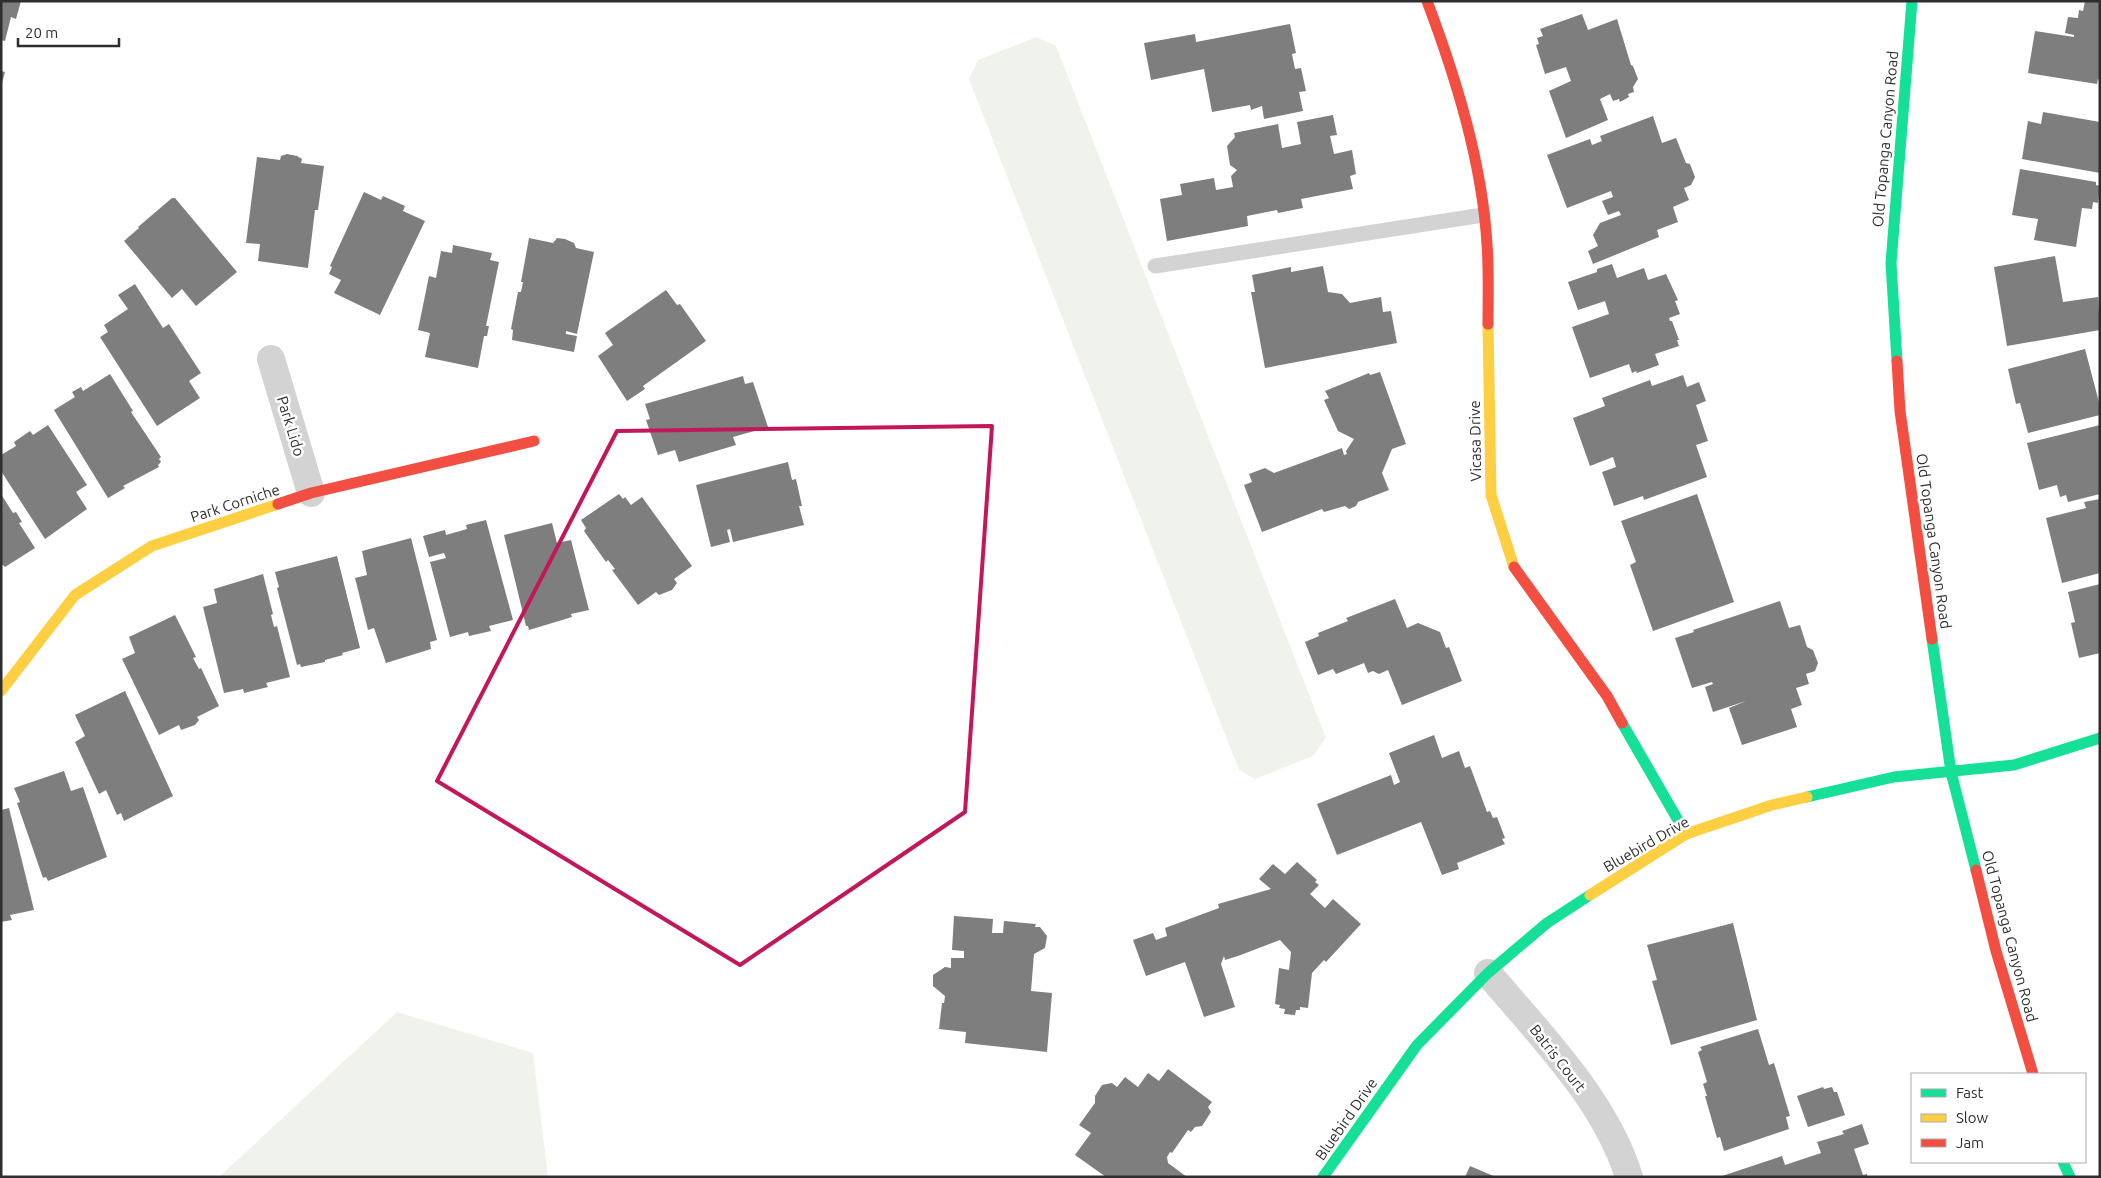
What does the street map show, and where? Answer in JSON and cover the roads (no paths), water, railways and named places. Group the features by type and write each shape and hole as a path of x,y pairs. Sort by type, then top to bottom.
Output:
{"street":[{"name":"Vicasa Drive","path":"1427,1 1443,43 1475,158 1484,215 1487,243 1491,494 1511,562 1555,627 1607,696 1686,834"},
{"name":"Old Topanga Canyon Road","path":"1912,1 1898,154 1891,262 1900,411 1952,772 1996,951 2033,1073"},
{"name":"Park Lido","path":"271,359 311,493"},
{"name":"Park Corniche","path":"1,691 76,595 152,546 311,493 534,441"},
{"name":"Bluebird Drive","path":"1324,1177 1417,1045 1488,973 1547,923 1686,834 1772,805 1894,777 2014,765 2100,738"},
{"name":"Batris Court","path":"1488,973 1582,1085 1622,1156 1629,1177"},
{"path":"2063,1163 2070,1177"}],"lane":[{"path":"1155,266 1484,215"}]}
